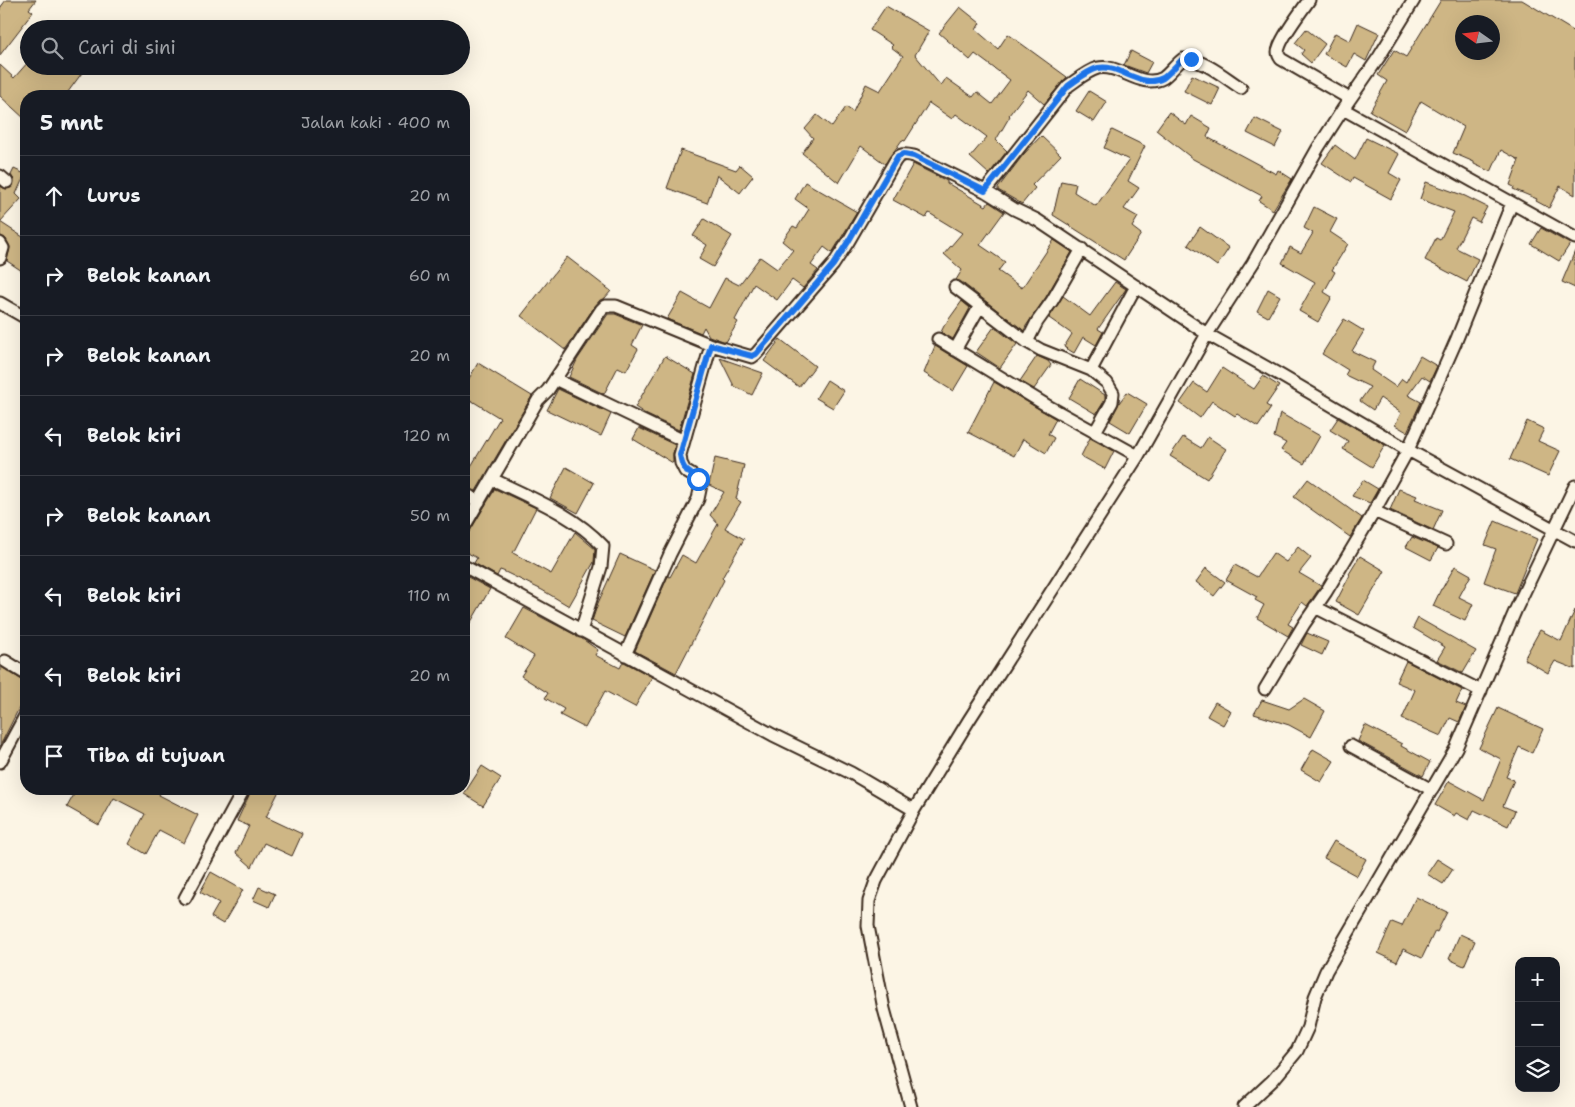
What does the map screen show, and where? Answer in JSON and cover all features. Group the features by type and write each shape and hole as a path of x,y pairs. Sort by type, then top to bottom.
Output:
{"street":[{"path":"1309,0 1282,40 1278,49 1278,55 1281,59 1350,98"},
{"path":"911,1107 884,1009 868,926 869,901 876,881 914,810 968,720 1138,456 1208,334 1253,263 1318,148 1342,109 1379,57 1414,0"},
{"path":"985,191 1068,86 1098,68 1112,68 1147,81 1162,78 1183,59 1191,59 1242,88"},
{"path":"1342,109 1575,238"},
{"path":"470,517 538,400 548,390 605,306 616,306 711,345 744,355 752,356 756,354 833,265 898,156 904,154 914,156 985,191 1014,209 1037,220 1208,334 1408,450 1575,541"},
{"path":"1265,690 1374,511 1408,450 1456,341 1512,203"},
{"path":"0,243 4,248 0,258"},
{"path":"1028,342 1082,249"},
{"path":"1091,370 1136,286"},
{"path":"955,287 1028,342 1041,350 1091,370 1107,383 1113,393 1112,402 1095,432"},
{"path":"0,303 20,315"},
{"path":"955,350 980,306"},
{"path":"938,339 1138,456"},
{"path":"625,655 670,554 698,499 701,485 698,479 685,471 680,455 711,345"},
{"path":"555,379 684,441"},
{"path":"492,479 567,516 591,533 603,546 600,567 581,631"},
{"path":"1244,1107 1282,1070 1296,1051 1308,1027 1315,997 1326,971 1456,748 1516,609 1575,487"},
{"path":"470,497 479,502"},
{"path":"1374,511 1446,544"},
{"path":"470,569 773,735 851,773 914,810"},
{"path":"1315,607 1480,692"},
{"path":"5,661 20,670"},
{"path":"0,762 20,725"},
{"path":"1350,746 1432,790"},
{"path":"185,898 241,795"}],"building":[{"path":"6,0 36,0 29,9 33,12 27,20 20,20 20,29 0,55 0,8"},
{"path":"1441,0 1522,0 1575,32 1575,195 1560,186 1549,208 1536,201 1537,199 1513,189 1514,187 1510,185 1519,160 1501,150 1491,172 1453,153 1464,127 1421,101 1405,131 1370,111 1387,81 1378,75 1394,50 1406,57"},
{"path":"886,6 929,31 915,55 941,86 946,78 973,97 977,92 992,104 1010,80 975,54 970,60 939,33 960,7 980,23 976,30 998,49 1008,34 1067,77 1044,104 1028,90 1009,115 996,140 1007,151 989,174 970,157 987,137 956,114 952,119 929,103 905,141 902,140 885,164 861,146 839,183 802,153 813,138 805,129 817,115 832,127 846,107 853,112 866,84 880,91 903,56 891,47 893,45 870,30"},
{"path":"1358,23 1379,33 1366,61 1354,54 1347,67 1324,54 1335,33 1350,41"},
{"path":"1306,29 1325,44 1311,63 1301,54 1304,50 1295,43"},
{"path":"1131,51 1152,62 1146,73 1124,65"},
{"path":"0,65 14,78 20,71 20,75 80,75 69,90 20,90 20,114 0,96"},
{"path":"1192,75 1220,88 1212,105 1184,91"},
{"path":"1089,91 1107,102 1094,122 1076,111"},
{"path":"1169,112 1186,125 1191,116 1211,128 1207,137 1276,174 1278,170 1292,179 1273,210 1259,201 1262,196 1193,159 1156,130"},
{"path":"1255,118 1283,132 1275,147 1247,133"},
{"path":"1112,130 1145,146 1128,181 1139,188 1124,209 1138,217 1132,227 1141,234 1124,260 1053,215 1061,181 1076,184 1074,192 1096,206 1129,160 1104,148"},
{"path":"1041,136 1061,155 1032,185 1035,188 1022,204 998,190 998,188 1023,155"},
{"path":"1366,138 1399,154 1389,173 1401,180 1391,199 1353,178 1351,182 1322,163 1335,145 1355,160"},
{"path":"681,150 736,170 740,165 753,176 740,193 717,175 707,203 667,188"},
{"path":"913,164 947,181 947,183 986,206 989,202 1004,212 980,245 1005,262 998,271 1022,288 1054,240 1072,252 1024,331 960,281 956,280 962,270 944,254 962,233 929,213 926,218 893,200"},
{"path":"14,169 20,172 20,185 16,194 20,200 0,222 0,186 6,189 13,186 14,180 11,175"},
{"path":"805,182 857,212 832,253 824,247 811,265 818,270 803,288 792,280 777,300 754,284 735,320 738,322 726,342 709,336 704,327 701,333 667,319 682,293 709,308 725,278 739,285 760,257 777,269 793,250 782,241 793,226 797,228 809,209 795,199"},
{"path":"1426,182 1465,196 1487,207 1479,222 1471,218 1456,248 1478,259 1467,282 1425,260 1436,238 1440,240 1454,212 1420,199"},
{"path":"1314,207 1337,219 1330,232 1348,244 1332,270 1335,272 1324,292 1332,297 1318,322 1299,311 1315,282 1282,263 1290,247 1301,253 1313,233 1304,228"},
{"path":"704,219 732,236 713,267 699,259 707,245 693,236"},
{"path":"0,222 20,235 20,270 7,261 10,247 6,239 0,236"},
{"path":"1200,227 1229,248 1217,266 1188,245"},
{"path":"1541,228 1570,244 1559,261 1531,244"},
{"path":"1575,251 1575,288 1562,282"},
{"path":"567,257 611,291 595,306 565,350 521,316"},
{"path":"1115,282 1126,289 1098,329 1103,332 1096,345 1083,337 1074,353 1064,347 1072,334 1049,318 1063,296 1090,316"},
{"path":"1268,289 1280,296 1268,317 1257,311"},
{"path":"962,301 970,308 953,339 941,332"},
{"path":"608,314 615,314 642,325 632,345 638,349 626,371 618,367 604,394 569,377 577,360"},
{"path":"1344,319 1364,331 1352,351 1375,362 1371,370 1396,387 1402,379 1406,382 1420,356 1437,366 1430,381 1422,376 1408,395 1421,402 1407,432 1395,425 1401,413 1380,398 1373,410 1360,401 1370,387 1345,375 1348,370 1322,354"},
{"path":"994,327 1017,344 1000,368 976,352"},
{"path":"780,339 815,366 799,387 764,361"},
{"path":"935,346 968,366 953,391 924,373"},
{"path":"665,356 695,374 679,430 647,415 635,407"},
{"path":"1037,356 1048,361 1051,365 1034,389 1020,381"},
{"path":"720,358 763,373 752,395 734,386"},
{"path":"478,363 532,396 476,491 470,488 470,468 500,418 470,400 470,377"},
{"path":"1222,368 1254,389 1263,376 1279,386 1266,405 1271,408 1258,427 1237,414 1235,416 1212,401 1200,418 1180,403 1194,383 1207,392"},
{"path":"1080,379 1105,395 1105,400 1096,414 1069,398"},
{"path":"827,380 844,391 833,408 816,398"},
{"path":"994,382 1056,419 1048,434 1054,438 1046,453 1023,439 1014,456 968,432"},
{"path":"558,389 611,414 601,436 547,410"},
{"path":"1127,392 1147,404 1130,433 1110,421"},
{"path":"1280,413 1320,436 1304,464 1281,450 1286,443 1274,437"},
{"path":"1338,418 1385,445 1372,467 1343,449 1348,441 1330,430"},
{"path":"1527,421 1544,429 1538,441 1560,451 1548,476 1510,459"},
{"path":"639,428 675,445 673,463 633,439"},
{"path":"1183,437 1201,448 1208,437 1226,449 1207,479 1170,456"},
{"path":"1090,438 1114,451 1105,469 1081,456"},
{"path":"715,458 744,465 736,499 741,502 725,528 744,539 722,578 724,580 676,673 635,651 668,576 670,577 682,555 696,563 718,524 710,515 724,492 709,485"},
{"path":"566,467 594,483 578,513 550,498"},
{"path":"1308,479 1362,518 1350,537 1294,497"},
{"path":"1363,480 1378,489 1370,503 1352,496"},
{"path":"495,489 536,508 513,553 551,574 575,532 595,549 594,562 569,606 503,571 500,570 497,576 474,563 477,558 470,554 470,531"},
{"path":"1399,489 1417,496 1415,499 1442,510 1433,530 1390,510"},
{"path":"1495,521 1537,539 1515,593 1484,582 1496,549 1485,545"},
{"path":"1412,537 1438,548 1431,560 1406,547"},
{"path":"1298,547 1311,558 1299,573 1321,586 1307,606 1302,602 1288,624 1293,627 1288,636 1257,618 1264,605 1255,600 1257,597 1226,580 1235,565 1257,577 1273,553 1286,562"},
{"path":"620,554 655,570 625,637 592,621"},
{"path":"1360,556 1385,571 1359,615 1336,602"},
{"path":"1455,566 1471,575 1459,597 1473,604 1465,621 1433,606"},
{"path":"1206,568 1225,582 1214,596 1196,582"},
{"path":"470,578 490,589 470,624"},
{"path":"524,608 581,638 598,650 595,655 620,668 624,662 652,677 635,707 605,691 585,728 560,715 564,709 545,698 548,693 521,676 534,656 506,639"},
{"path":"1575,610 1575,669 1555,661 1548,673 1524,659 1540,630 1561,641"},
{"path":"1418,618 1476,651 1463,673 1437,660 1445,647 1413,628"},
{"path":"1307,633 1328,642 1322,655 1301,645"},
{"path":"1406,661 1462,690 1456,703 1466,707 1459,722 1450,718 1441,736 1402,719 1415,690 1396,682"},
{"path":"0,666 20,679 20,706 0,746"},
{"path":"1304,699 1325,711 1311,737 1289,725 1254,714 1262,700 1289,709"},
{"path":"1215,702 1231,711 1223,725 1207,716"},
{"path":"1498,708 1543,729 1532,753 1519,747 1506,777 1514,780 1503,806 1515,811 1508,826 1474,810 1469,820 1456,813 1454,816 1435,805 1449,781 1484,800 1501,759 1479,748"},
{"path":"1365,725 1402,744 1401,746 1430,762 1423,776 1358,741"},
{"path":"1313,749 1334,761 1321,782 1301,770"},
{"path":"482,766 501,778 483,806 466,795 470,795 470,785"},
{"path":"74,795 159,795 198,815 184,843 159,830 146,854 129,844 145,814 114,798 99,825 67,807"},
{"path":"249,795 277,795 266,817 302,834 292,856 264,843 252,867 236,853 249,826 237,821"},
{"path":"1334,841 1366,859 1357,876 1324,858"},
{"path":"1437,859 1453,869 1443,884 1427,874"},
{"path":"211,872 243,890 223,924 211,917 219,903 200,892"},
{"path":"259,887 275,894 269,907 253,900"},
{"path":"1416,897 1447,912 1422,958 1403,949 1397,962 1378,953 1392,922 1402,926"},
{"path":"1460,934 1475,941 1464,966 1449,959"}],"route":[{"path":"698,479 685,471 680,455 711,345 744,355 752,356 756,354 833,265 898,156 904,154 914,156 985,191 1068,86 1081,77 1098,68 1112,68 1147,81 1162,78 1183,59 1191,59"}]}
